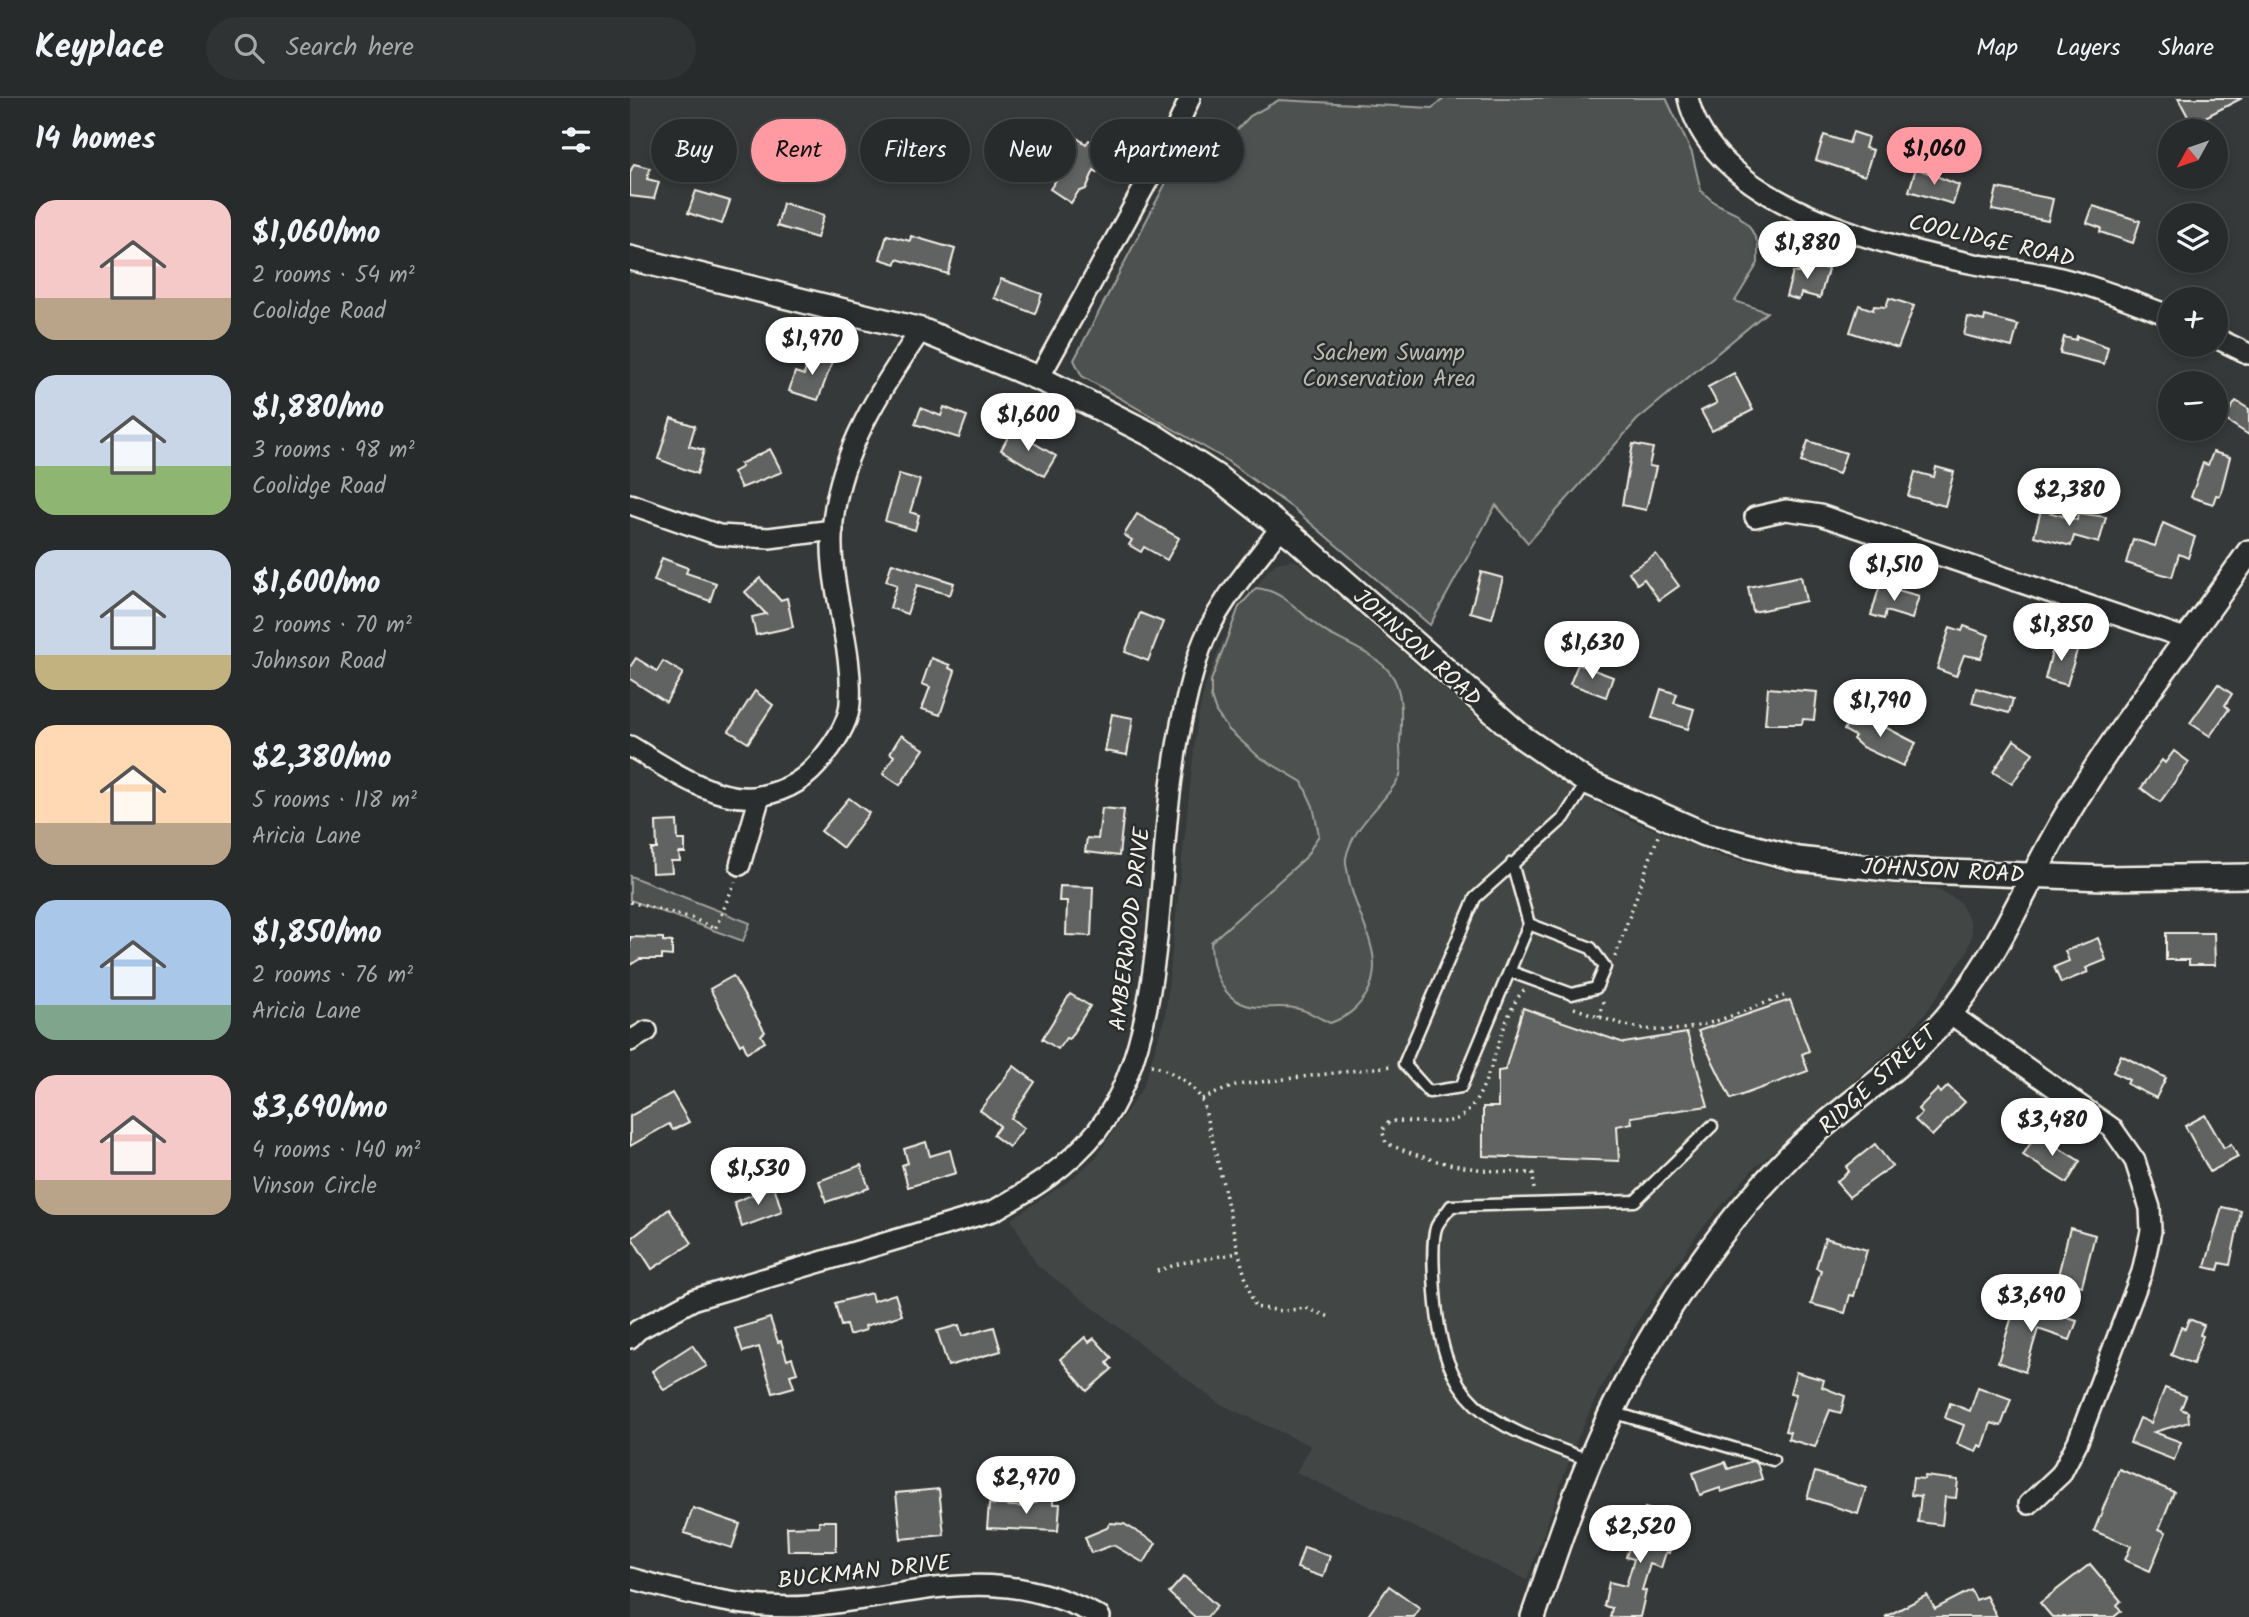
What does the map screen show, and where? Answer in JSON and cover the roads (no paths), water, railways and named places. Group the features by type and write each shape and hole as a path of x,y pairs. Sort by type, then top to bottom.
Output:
{"street":[{"path":"1039,378 1191,98"},
{"name":"COOLIDGE ROAD","path":"1688,98 1699,130 1716,154 1733,170 1776,198 1814,216 1856,232 1936,255 2049,275 2158,312"},
{"name":"JOHNSON ROAD","path":"630,258 921,330 1039,378 1154,436 1217,477 1281,527 1522,737 1587,782 1704,834 1798,859 1896,870 2104,878 2249,877"},
{"path":"630,746 703,788 751,798 785,791 812,773 836,740 850,705 833,562 833,530 844,476 876,396 921,330"},
{"path":"2228,344 2249,354"},
{"path":"630,504 719,535 769,538 833,530"},
{"path":"1755,517 1786,510 1820,515 2188,639"},
{"name":"AMBERWOOD DRIVE","path":"630,1338 638,1330 695,1299 993,1211 1036,1186 1072,1159 1098,1130 1122,1091 1133,1061 1148,996 1174,759 1188,689 1201,647 1219,610 1281,527"},
{"name":"RIDGE STREET","path":"1533,1617 1590,1460 1611,1412 1674,1300 1732,1222 1793,1154 1869,1091 1949,1013 2014,918 2069,811 2249,552"},
{"path":"740,865 760,796"},
{"path":"1949,1013 2112,1128 2135,1161 2150,1208 2151,1231 2142,1272 2078,1441 2061,1474 2029,1504"},
{"name":"BUCKMAN DRIVE","path":"630,1578 737,1605 807,1606 942,1585 1006,1585 1067,1599 1100,1617"}],"lane":[{"path":"1512,863 1530,924 1461,1087 1429,1092 1404,1064 1475,898 1512,863 1564,818 1587,782"},
{"path":"1511,972 1572,994 1596,988 1601,978 1605,967 1591,948 1530,924"},
{"path":"1590,1460 1526,1436 1491,1418 1467,1397 1448,1369 1438,1335 1434,1280 1436,1228 1451,1206 1635,1201 1712,1126"},
{"path":"1611,1412 1773,1460"}],"park label":[{"name":"Sachem Swamp Conservation Area","path":"1389,365"}]}
